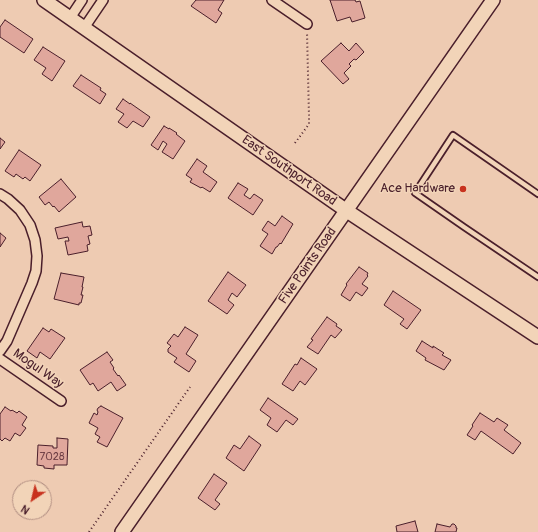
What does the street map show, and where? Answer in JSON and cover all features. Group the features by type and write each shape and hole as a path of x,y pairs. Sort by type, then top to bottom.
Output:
{"street":[{"name":"East Southport Road","path":"44,0 347,211 538,337"},
{"path":"70,18 82,0"},
{"path":"84,28 103,0"},
{"path":"272,0 306,24"},
{"name":"Five Points Road","path":"122,532 493,0"},
{"path":"0,194 20,210 30,225 35,240 37,256 36,271 32,283 7,341 0,351"},
{"name":"Mogul Way","path":"0,359 61,401"}],"lane":[{"path":"538,194 453,135 415,193 538,276"}],"path":[{"path":"295,143 309,124 306,24"},
{"path":"89,532 190,387"}],"building":[{"path":"196,0 224,0 218,10 222,13 216,23 191,6"},
{"path":"330,0 360,1 365,18 352,22 350,17 337,21"},
{"path":"5,20 33,39 24,53 0,37 0,27"},
{"path":"341,43 349,51 356,43 364,52 356,60 354,59 349,64 351,66 344,73 349,79 343,84 321,61"},
{"path":"43,47 65,61 52,81 42,74 46,68 34,60"},
{"path":"81,75 101,88 100,90 106,94 100,104 73,86"},
{"path":"123,99 150,117 143,127 133,121 127,128 118,122 124,114 116,109"},
{"path":"164,126 177,133 176,134 185,141 173,159 162,152 167,144 163,141 158,150 151,145"},
{"path":"0,138 5,142 0,149"},
{"path":"19,150 41,165 30,181 25,177 23,179 16,174 14,177 5,171"},
{"path":"197,159 207,166 203,172 217,182 210,192 190,182 192,179 186,175"},
{"path":"61,179 76,197 59,212 49,202 45,205 39,197"},
{"path":"238,183 248,189 244,195 250,199 254,194 263,200 253,215 228,198"},
{"path":"282,216 293,224 281,244 280,243 276,247 272,254 260,246 268,234 262,230 268,221 275,226"},
{"path":"82,222 83,227 90,226 92,235 88,236 90,244 87,245 88,251 68,255 65,241 69,241 68,237 58,239 55,228"},
{"path":"0,233 6,238 0,247"},
{"path":"359,267 368,273 368,276 362,284 368,288 362,296 356,292 350,301 341,295 347,285 346,284"},
{"path":"228,272 246,285 237,297 232,293 228,300 234,305 227,314 208,301"},
{"path":"61,273 84,277 81,295 83,295 79,305 54,299"},
{"path":"393,291 421,310 407,329 400,324 404,319 384,305"},
{"path":"327,317 337,324 336,326 342,330 335,338 331,335 318,354 307,347"},
{"path":"185,327 198,335 186,354 196,361 189,372 174,362 177,358 168,352 168,349 171,346 167,343 174,334 178,337"},
{"path":"43,328 49,332 51,329 65,338 50,359 40,352 37,358 27,351"},
{"path":"422,341 444,353 442,355 451,360 444,370 425,360 426,358 416,351"},
{"path":"107,352 113,360 110,362 114,368 113,369 126,385 117,391 111,382 98,391 93,383 90,385 80,370"},
{"path":"301,358 317,369 305,385 300,381 293,391 282,384 295,364 297,365"},
{"path":"268,398 298,419 293,425 286,420 277,432 267,425 271,418 260,410"},
{"path":"101,406 123,418 107,447 97,442 100,437 95,434 98,428 89,423 94,413 97,415 97,410"},
{"path":"5,407 17,413 19,411 27,417 22,425 26,428 20,436 15,433 10,441 5,438 2,441 0,439 0,414"},
{"path":"480,413 494,422 497,418 508,425 504,430 521,443 513,454 481,431 475,440 467,435"},
{"path":"249,436 261,445 244,471 226,458 234,445 240,449"},
{"path":"57,438 68,439 67,465 54,465 54,469 44,468 44,466 37,465 38,445 53,446 53,448 57,448"},
{"path":"214,474 227,483 215,500 220,504 215,510 198,498"},
{"path":"415,521 418,532 397,532 396,526"},
{"path":"437,524 450,527 454,524 457,528 456,532 435,532"}],"place":[{"name":"Ace Hardware","path":"463,189"}]}
